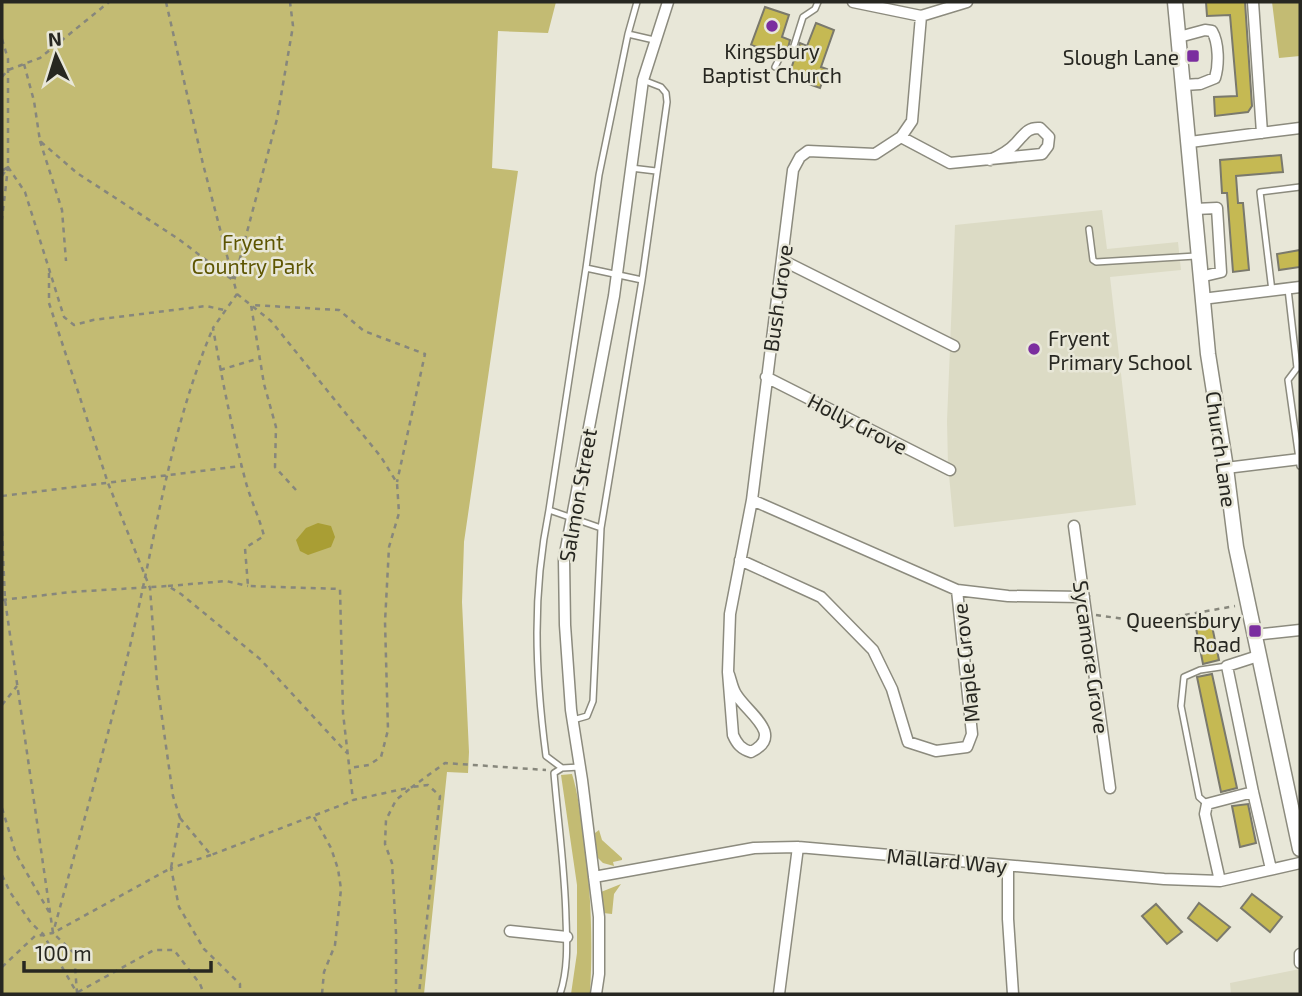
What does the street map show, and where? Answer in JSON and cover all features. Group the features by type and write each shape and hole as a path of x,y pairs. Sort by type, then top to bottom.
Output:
{"main road":[{"name":"Church Lane","path":"1175,2 1208,354 1236,547 1258,656 1294,797 1300,849"}],"street":[{"name":"Salmon Street","path":"596,994 599,974 599,917 572,720 565,625 564,559 616,275 643,80 668,2"},
{"path":"853,2 921,16 967,2"},
{"path":"1253,2 1262,133"},
{"path":"921,16 912,121 901,137 950,163 990,160 1042,154 1048,146 1049,137 1040,128 1032,128 1022,134 1016,144 990,160"},
{"path":"1179,37 1205,30 1212,31 1215,36 1218,67 1215,78 1200,84 1184,85"},
{"path":"1190,142 1300,128"},
{"name":"Bush Grove","path":"729,672 735,694 763,725 765,740 751,752 736,742 733,734 729,672 730,614 752,500 793,170 800,157 808,150 875,154 901,137"},
{"path":"1195,209 1217,208 1221,272 1200,277"},
{"path":"782,260 954,346"},
{"path":"1202,299 1300,288"},
{"name":"Holly Grove","path":"766,377 950,470"},
{"path":"1226,468 1300,460"},
{"name":"Maple Grove","path":"752,500 957,590 1008,596 1084,597"},
{"name":"Sycamore Grove","path":"1074,526 1110,788"},
{"name":"Maple Grove","path":"740,560 821,597 873,650 892,689 908,742 936,751 967,747 972,734 957,590"},
{"path":"1254,635 1300,630"},
{"path":"1258,656 1227,666 1252,792 1271,869"},
{"path":"1220,881 1205,814 1207,804 1252,792"},
{"path":"779,994 797,846"},
{"name":"Mallard Way","path":"594,877 754,848 797,846 1164,879 1220,881 1300,863"},
{"path":"1008,866 1013,994"},
{"path":"510,931 567,937"},
{"path":"1300,954 1300,963"}],"lane":[{"path":"562,768 546,756 540,714 536,610 539,569 599,175 637,2"},
{"path":"775,67 780,57 792,52 802,21 808,12 815,9 818,2"},
{"path":"628,34 656,41"},
{"path":"572,720 587,716 593,701 601,528 642,280 666,93 643,80"},
{"path":"631,168 656,171"},
{"path":"1272,291 1261,191 1300,187"},
{"path":"1089,229 1093,260 1096,262 1199,256"},
{"path":"586,268 642,280"},
{"path":"1288,289 1298,368 1288,380 1300,466"},
{"path":"549,510 601,528"},
{"path":"1207,804 1199,797 1181,706 1184,677 1200,670 1227,666"},
{"path":"560,994 565,978 567,937 564,852 554,773 562,768 580,768"}],"path":[{"path":"2,77 8,70 40,58 109,2"},
{"path":"166,2 203,164 237,294 271,321 381,457 397,483"},
{"path":"234,281 277,119 293,26 290,2"},
{"path":"2,39 8,59 8,167 2,219"},
{"path":"24,64 34,101 40,141 62,210 66,261"},
{"path":"2,140 8,143"},
{"path":"40,141 77,173 177,238 234,281"},
{"path":"2,171 8,167"},
{"path":"2,176 8,167"},
{"path":"8,167 25,192 64,317 74,325 93,320 206,306 225,310"},
{"path":"49,273 49,303 108,483 150,588 157,682 173,796 180,818 211,855"},
{"path":"53,933 130,645 167,475 213,328 237,294"},
{"path":"251,305 264,384 276,426 275,467 296,489"},
{"path":"251,305 339,310 364,331 425,354 397,483 399,513 389,547 385,622 388,730 381,757 369,765 349,768"},
{"path":"213,328 241,466 264,536 245,548 248,586"},
{"path":"220,370 260,358"},
{"path":"2,496 241,466"},
{"path":"2,531 3,600 50,915 53,933 74,953 77,993"},
{"path":"3,600 226,581 248,586 340,589 343,713 353,800"},
{"path":"168,586 260,659 347,752"},
{"path":"1086,614 1145,622 1247,604"},
{"path":"2,705 17,685"},
{"path":"396,994 392,863 385,844 386,820 396,800 445,763 546,770 554,773"},
{"path":"2,967 35,936 53,933 171,868 353,800 428,785 440,796 419,994"},
{"path":"2,808 16,854 50,915"},
{"path":"314,816 331,848 341,890 335,945 324,972 322,994"},
{"path":"180,818 171,868 178,907 204,949 240,984 240,994"},
{"path":"2,875 31,923 43,934 77,993"},
{"path":"77,993 154,950 174,950 200,984 204,994"}],"shaded area":[{"name":"Fryent Primary School","path":"1102,210 1107,249 1178,242 1181,270 1110,277 1136,505 954,527 947,421 955,225"},
{"path":"318,523 331,526 335,537 331,547 308,555 300,551 296,540 306,528"},
{"path":"1300,969 1300,994 1231,994 1230,983"}],"green space":[{"name":"Fryent Country Park","path":"2,2 556,2 548,33 498,31 492,168 518,171 464,542 462,602 468,773 447,772 424,994 2,994"},
{"path":"1272,2 1300,2 1300,56 1279,58"},
{"path":"572,774 579,803 588,873 590,994 571,994 577,953 577,885 561,775"},
{"path":"599,830 602,840 622,858 613,862 614,866 603,863 596,856 595,833"},
{"path":"621,884 614,894 612,914 603,913 601,892"}],"building":[{"path":"1206,2 1245,2 1252,106 1248,112 1215,116 1214,97 1237,96 1230,15 1207,16"},
{"name":"Kingsbury Baptist Church","path":"765,7 789,15 782,37 790,40 788,48 776,54 751,45"},
{"path":"816,23 834,30 821,67 827,69 820,88 794,79 796,74 790,72 794,60 790,59 796,55 800,43 807,46"},
{"path":"1281,155 1283,172 1236,176 1238,203 1243,203 1249,270 1233,272 1227,193 1222,193 1220,160"},
{"path":"1300,250 1300,267 1279,270 1277,254"},
{"path":"1211,621 1219,660 1203,664 1195,623"},
{"path":"1212,674 1237,788 1221,792 1197,677"},
{"path":"1248,804 1256,843 1240,847 1232,806"},
{"path":"1252,894 1282,917 1270,932 1241,908"},
{"path":"1199,903 1230,927 1217,941 1188,918"},
{"path":"1156,904 1182,932 1167,944 1142,916"}],"place":[{"name":"Kingsbury Baptist Church","path":"772,26"},
{"name":"Slough Lane","path":"1193,56"},
{"name":"Fryent Primary School","path":"1034,349"},
{"name":"Queensbury Road","path":"1255,631"}]}
